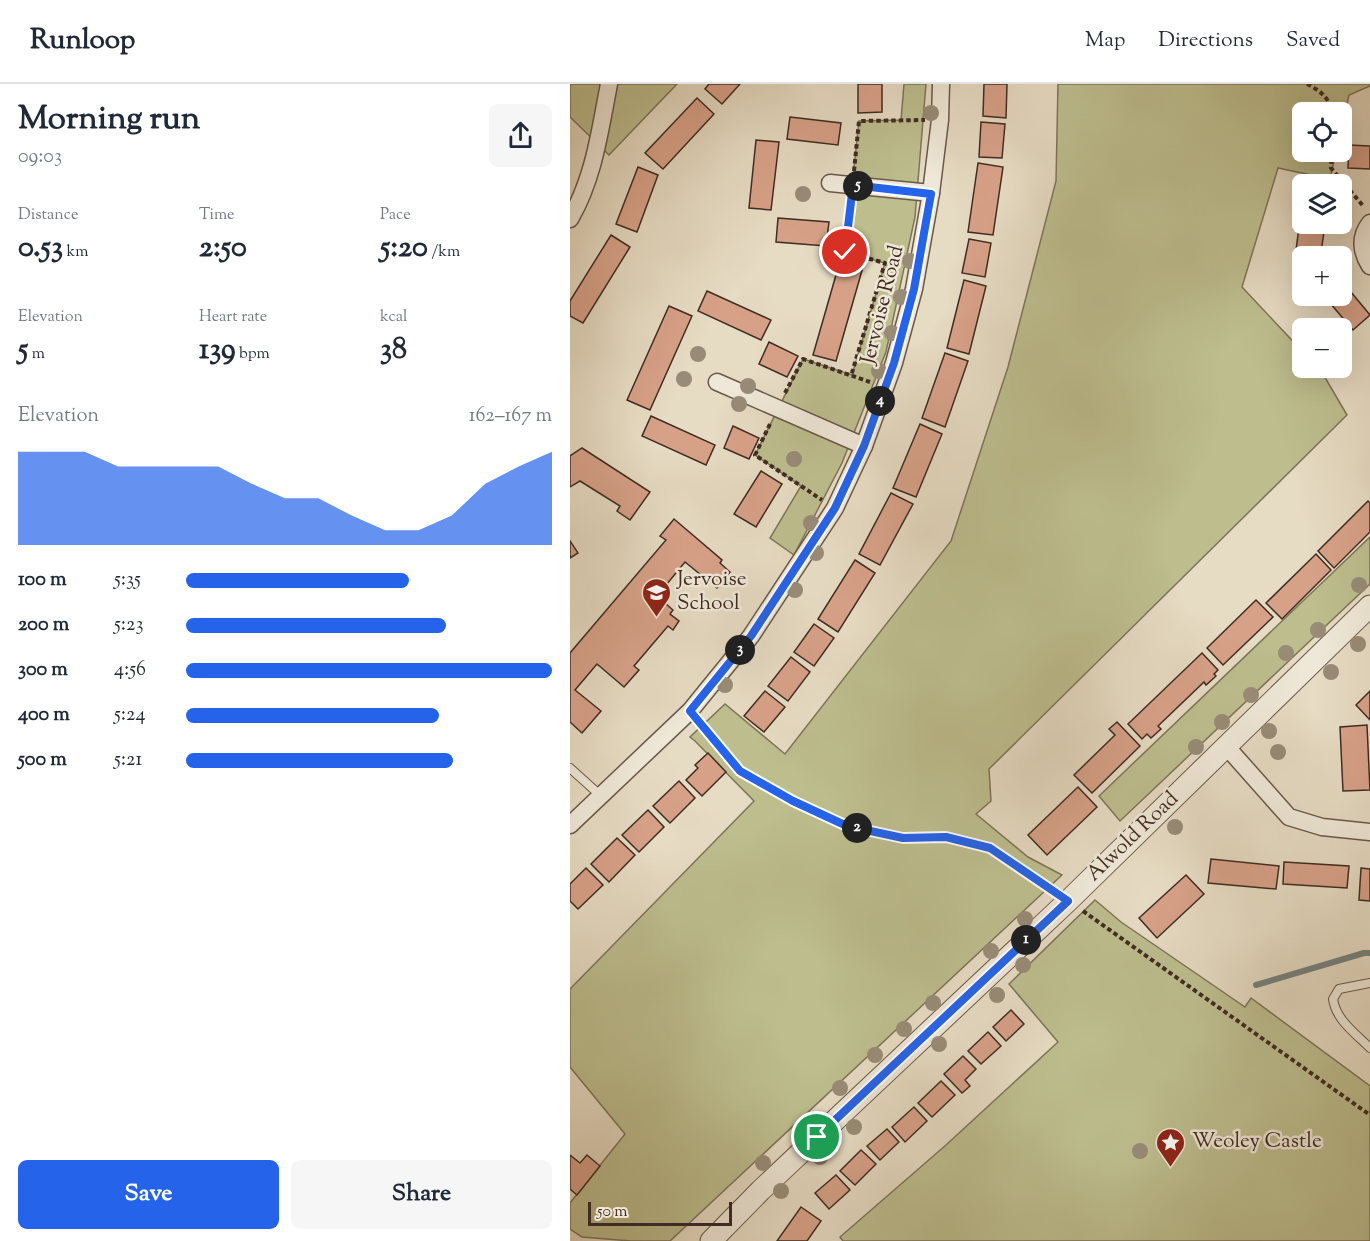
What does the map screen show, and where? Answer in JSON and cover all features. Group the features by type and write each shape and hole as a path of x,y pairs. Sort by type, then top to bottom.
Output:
{"street":[{"path":"570,219 581,200 594,158 609,84"},
{"name":"Jervoise Road","path":"570,825 690,711 751,636 835,508 864,446 894,363 914,289 931,194 940,120 941,84"},
{"path":"830,183 931,194"},
{"path":"1370,223 1363,236 1362,246 1364,256 1370,266"},
{"path":"717,382 864,446"},
{"name":"Alwold Road","path":"711,1241 761,1190 1068,901 1370,606"},
{"path":"1226,746 1288,817 1322,827 1370,832"}],"lane":[{"path":"570,768 601,796"},
{"path":"1370,983 1339,989 1332,999 1338,1016 1370,1048"}],"path":[{"path":"1307,84 1320,91 1329,102"},
{"path":"851,376 885,263 845,252 859,121 940,120"},
{"path":"1331,162 1331,168 1370,215"},
{"path":"690,711 740,771 793,801 847,826 903,838 946,837 990,848 1370,1115"}],"green space":[{"path":"570,84 677,84 609,155 570,117"},
{"path":"904,84 926,84 915,217 886,352 842,463 794,555 770,538 801,486 755,455 803,359 852,375 885,263 845,252 859,121 901,120"},
{"path":"1058,84 1370,84 1349,95 1347,102 1292,102 1292,162 1334,162 1331,174 1306,174 1278,168 1242,287 1292,340 1292,378 1325,378 1347,415 989,769 991,801 976,814 1028,857 1062,875 670,1241 582,1237 570,1229 570,1203 625,1134 570,1067 570,989 754,801 690,737 725,704 785,754 951,541 1008,367 1056,181"},
{"path":"1370,537 1370,584 1120,821 1099,796"},
{"path":"1095,900 1121,922 1245,1007 1251,998 1370,1086 1370,1241 843,1241 840,1237 946,1145 1058,1042 1009,984"}],"building":[{"path":"709,84 740,84 722,104 705,89"},
{"path":"858,84 882,84 882,112 858,113"},
{"path":"984,84 1007,84 1006,118 983,116"},
{"path":"697,98 714,114 663,169 645,153"},
{"path":"790,117 841,123 838,145 787,139"},
{"path":"981,122 1005,124 1002,158 979,157"},
{"path":"756,140 779,142 771,210 749,208"},
{"path":"1352,145 1370,146 1370,169 1348,168 1348,162 1352,162"},
{"path":"978,163 1003,167 993,235 968,232"},
{"path":"638,167 658,175 637,232 616,224"},
{"path":"778,218 829,222 826,246 776,242"},
{"path":"1298,234 1324,234 1322,246 1297,246"},
{"path":"611,235 630,247 583,323 570,316 570,301"},
{"path":"969,239 991,243 985,277 962,273"},
{"path":"840,261 863,267 836,361 813,355"},
{"path":"964,280 986,286 969,354 947,348"},
{"path":"707,291 771,320 761,340 698,311"},
{"path":"1352,293 1370,315 1353,330 1352,318 1343,318 1333,306 1352,306"},
{"path":"669,306 692,316 650,410 627,400"},
{"path":"769,342 798,356 787,377 759,364"},
{"path":"945,353 968,361 945,427 922,418"},
{"path":"651,416 715,445 706,465 642,436"},
{"path":"920,424 942,434 916,497 893,488"},
{"path":"733,426 759,438 749,459 724,448"},
{"path":"582,448 650,492 630,520 617,511 620,506 580,481 570,487 570,456"},
{"path":"761,471 782,484 756,527 734,514"},
{"path":"891,493 913,504 880,565 859,554"},
{"path":"1368,501 1370,503 1370,532 1334,568 1318,551"},
{"path":"674,519 722,560 720,563 730,572 717,588 685,562 657,596 673,610 670,614 679,621 673,630 668,626 634,666 639,670 624,687 597,664 575,690 601,711 582,733 570,722 570,653 666,540 660,536"},
{"path":"570,541 578,553 570,558"},
{"path":"1316,554 1331,570 1282,619 1266,603"},
{"path":"855,560 875,573 838,632 818,619"},
{"path":"1256,600 1273,617 1223,665 1207,648"},
{"path":"814,624 834,638 814,666 794,652"},
{"path":"1202,653 1218,670 1214,674 1216,676 1206,685 1204,682 1158,726 1161,729 1151,738 1147,734 1142,739 1128,724"},
{"path":"791,657 810,672 788,701 768,686"},
{"path":"765,691 785,707 764,732 744,716"},
{"path":"1370,691 1370,720 1356,705"},
{"path":"1117,722 1140,746 1092,793 1074,775 1115,735 1109,729"},
{"path":"1367,725 1370,790 1343,791 1340,727"},
{"path":"708,753 726,772 702,796 686,780 698,768 695,765"},
{"path":"679,781 695,798 670,823 653,806"},
{"path":"1078,787 1097,807 1047,855 1028,835"},
{"path":"648,810 664,827 639,852 622,835"},
{"path":"617,838 635,855 609,882 591,864"},
{"path":"1211,859 1279,866 1276,889 1208,883"},
{"path":"1284,862 1349,866 1347,888 1283,884"},
{"path":"586,868 603,885 578,909 570,901 570,884"},
{"path":"1361,868 1370,869 1370,901 1359,900"},
{"path":"1186,875 1204,894 1157,938 1139,918"},
{"path":"1011,1010 1024,1024 1006,1041 993,1027"},
{"path":"988,1032 1001,1046 981,1064 968,1051"},
{"path":"963,1056 976,1069 965,1080 970,1086 962,1093 944,1074"},
{"path":"941,1081 955,1095 932,1117 918,1103"},
{"path":"914,1107 927,1121 905,1142 892,1127"},
{"path":"887,1129 899,1142 880,1160 867,1146"},
{"path":"861,1150 876,1164 855,1185 840,1171"},
{"path":"570,1155 580,1163 587,1155 600,1166 577,1195 570,1189"},
{"path":"836,1175 850,1190 829,1209 815,1193"},
{"path":"801,1207 821,1221 807,1241 777,1241"}],"waterway":[{"path":"1256,985 1370,953"}],"place":[{"name":"Jervoise School","path":"656,618"},
{"name":"Weoley Castle","path":"1171,1168"}],"route":[{"path":"817,1137 1068,901 990,848 946,837 903,838 847,826 793,801 740,771 690,711 751,636 835,508 864,446 894,363 914,289 931,194 853,185 845,252"}]}
